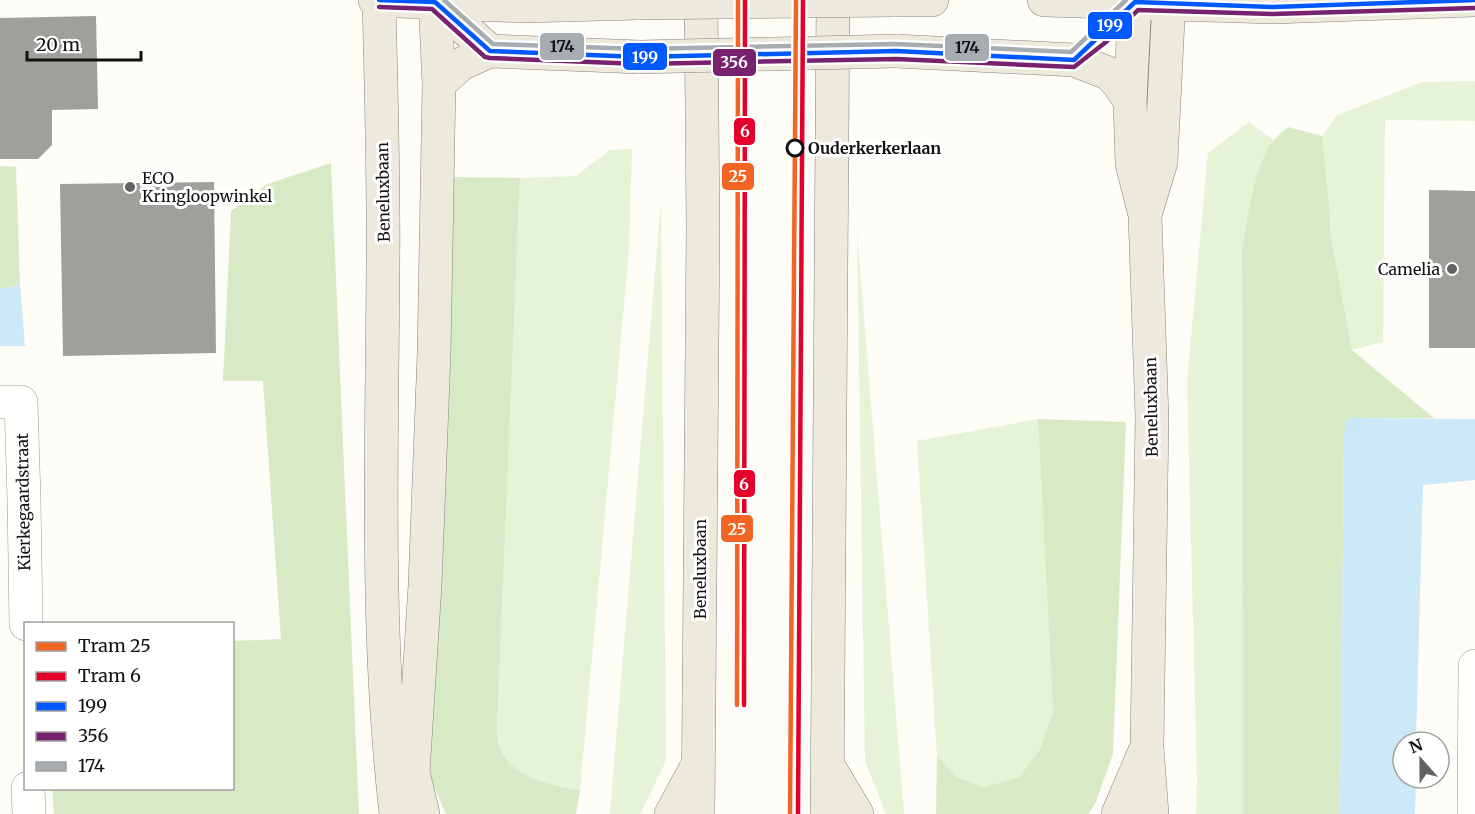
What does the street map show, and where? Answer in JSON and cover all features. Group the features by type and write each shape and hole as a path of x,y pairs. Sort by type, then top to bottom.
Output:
{"main road":[{"name":"Beneluxbaan","path":"378,0 383,264 380,530 389,755 396,814"},
{"path":"378,0 524,6 932,0"},
{"name":"Beneluxbaan","path":"698,814 703,239 701,0"},
{"path":"827,814 833,0"},
{"path":"1044,0 1169,1 1273,7 1475,0"},
{"path":"435,1 490,51"},
{"path":"423,814 413,772 425,585 433,388 439,84 435,1"},
{"path":"1135,1 1130,101 1132,164 1145,215"},
{"name":"Beneluxbaan","path":"1152,814 1147,747 1152,418 1145,215 1161,162 1169,1"},
{"path":"439,84 461,64 490,51 640,57 897,51 1074,60 1108,73 1130,101"},
{"path":"1118,814 1147,747"},
{"path":"671,814 698,763"},
{"path":"827,764 857,814"}],"street":[{"name":"Kierkegaardstraat","path":"0,402 21,402 26,622"},
{"path":"1474,814 1475,666"},
{"path":"28,790 29,814"}],"green space":[{"path":"1475,81 1475,121 1385,120 1383,342 1352,350 1330,231 1322,136 1337,115 1422,82"},
{"path":"1249,122 1273,140 1250,207 1242,249 1245,800 1243,814 1196,814 1187,381 1208,153"},
{"path":"1288,127 1322,136 1330,231 1352,350 1434,418 1347,418 1344,435 1339,814 1243,814 1242,249 1261,163 1274,140"},
{"path":"632,149 629,250 580,790 557,786 522,772 504,756 497,736 520,178 576,176 610,150"},
{"path":"331,163 359,814 54,814 52,790 234,790 234,641 281,639 263,381 223,381 231,211 267,184"},
{"path":"0,166 16,167 20,285 0,289"},
{"path":"447,177 520,178 497,736 504,756 522,772 557,786 580,790 576,814 446,814 426,768"},
{"path":"661,202 666,761 640,814 610,814"},
{"path":"857,230 904,814 886,814 865,761"},
{"path":"1038,419 1053,712 1040,749 1019,777 984,787 957,777 937,756 917,441"},
{"path":"1038,419 1126,422 1113,754 1095,804 1088,814 936,814 937,756 957,777 984,787 1019,777 1040,749 1053,712"}],"water":[{"path":"20,285 25,346 0,346 0,289"},
{"path":"1347,418 1475,419 1475,480 1423,485 1416,730 1391,730 1391,790 1416,790 1415,814 1339,814 1344,435"}],"building":[{"path":"96,16 98,109 52,110 52,145 38,159 0,159 0,18"},
{"path":"214,182 216,353 63,356 60,184"},
{"name":"Camelia","path":"1429,190 1475,191 1475,348 1429,348"}],"tram line":[{"name":"25","path":"737,705 738,0"},
{"name":"6","path":"744,705 745,0"},
{"name":"25","path":"790,814 796,0"},
{"name":"6","path":"798,814 803,0"}],"transit line":[{"name":"199","path":"379,0 435,2 490,51 640,57 896,51 1074,60 1135,2 1273,7 1475,0"},
{"name":"174","path":"444,0 493,44 640,49 896,44 1071,52 1126,0"},
{"name":"356","path":"379,7 432,9 485,57 490,58 640,64 896,59 1074,67 1106,42 1138,10 1273,14 1475,8"}],"place":[{"name":"Ouderkerkerlaan","path":"795,148"},
{"name":"ECO Kringloopwinkel","path":"130,187"},
{"name":"Camelia","path":"1452,269"}]}
